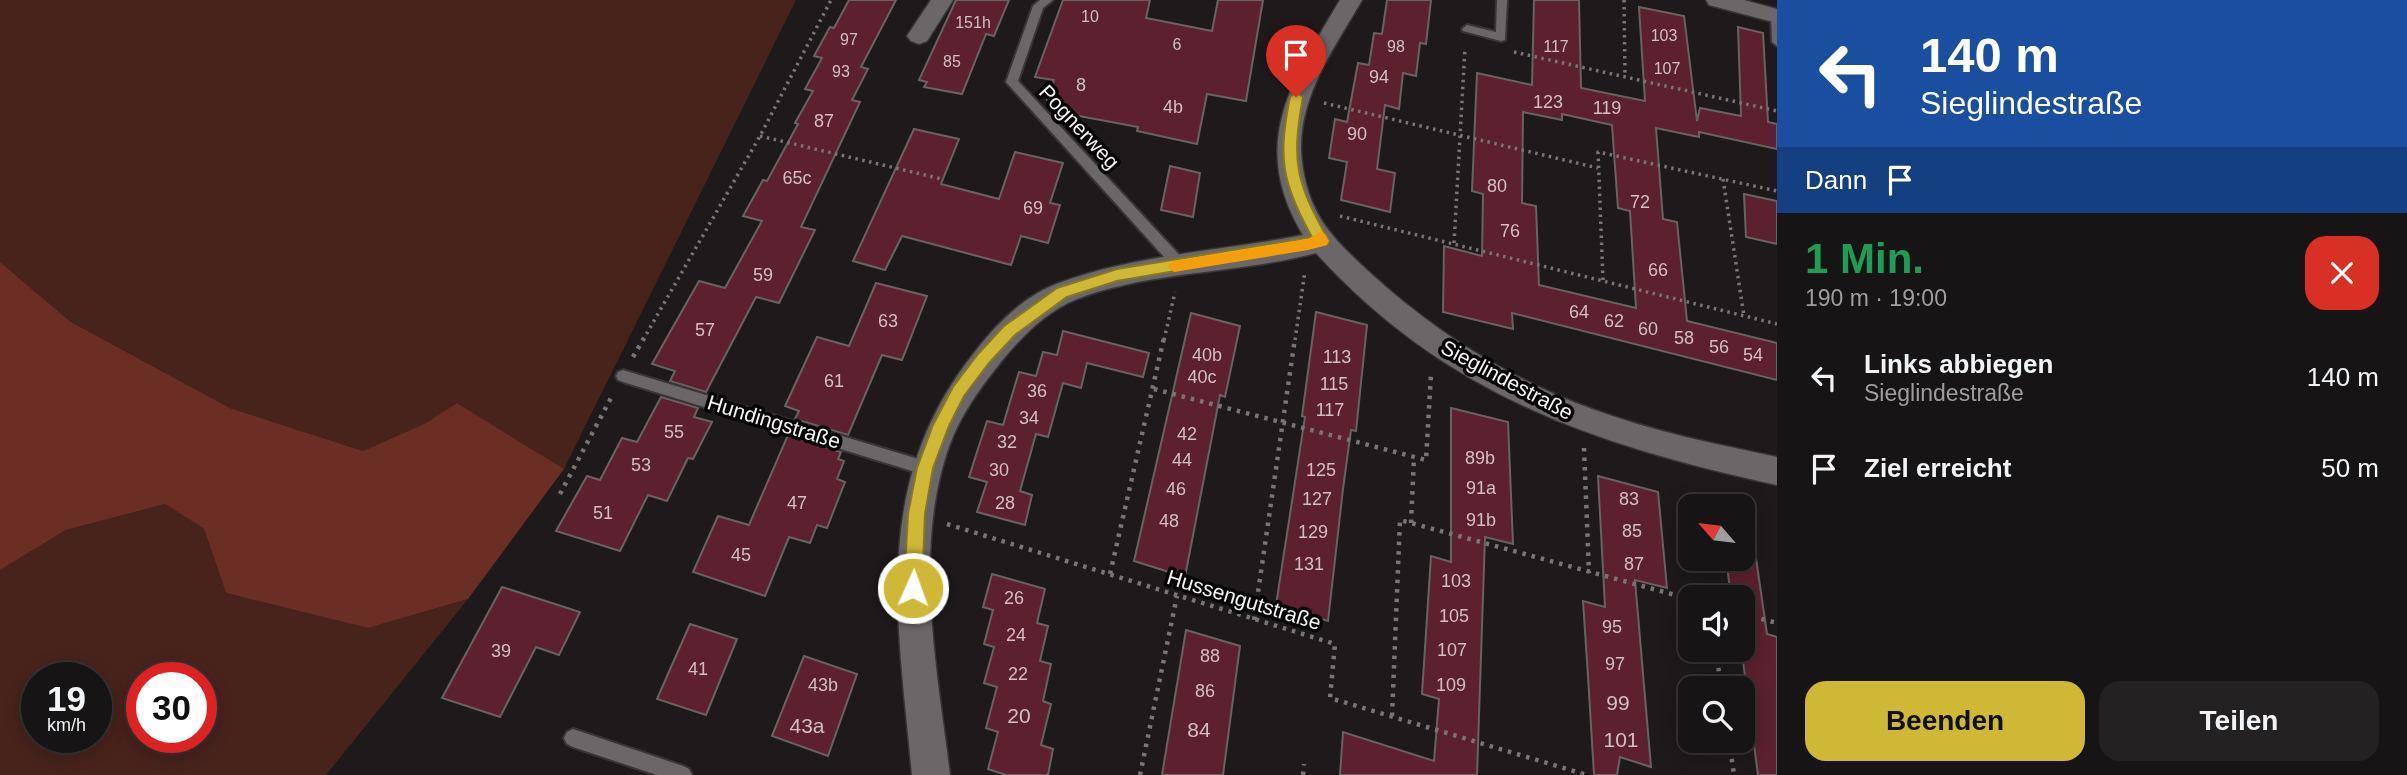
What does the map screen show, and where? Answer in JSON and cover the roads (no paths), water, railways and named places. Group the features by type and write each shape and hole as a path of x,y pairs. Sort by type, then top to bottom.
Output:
{"street":[{"path":"919,36 942,0"},
{"name":"Sieglindestraße","path":"1351,0 1296,97 1289,139 1293,180 1315,243 1434,341 1486,373 1582,419 1704,456 1777,471"},
{"path":"1717,0 1776,16"},
{"path":"931,775 913,588 916,514 925,468 941,425 959,392 1010,331 1062,292 1117,275 1315,243"}],"lane":[{"name":"Pognerweg","path":"1048,0 1038,6 1012,82 1180,265"},
{"path":"1467,29 1501,37 1503,0"},
{"path":"1776,16 1777,43"},
{"name":"Hundingstraße","path":"623,376 925,468"},
{"path":"573,738 683,775"}]}
